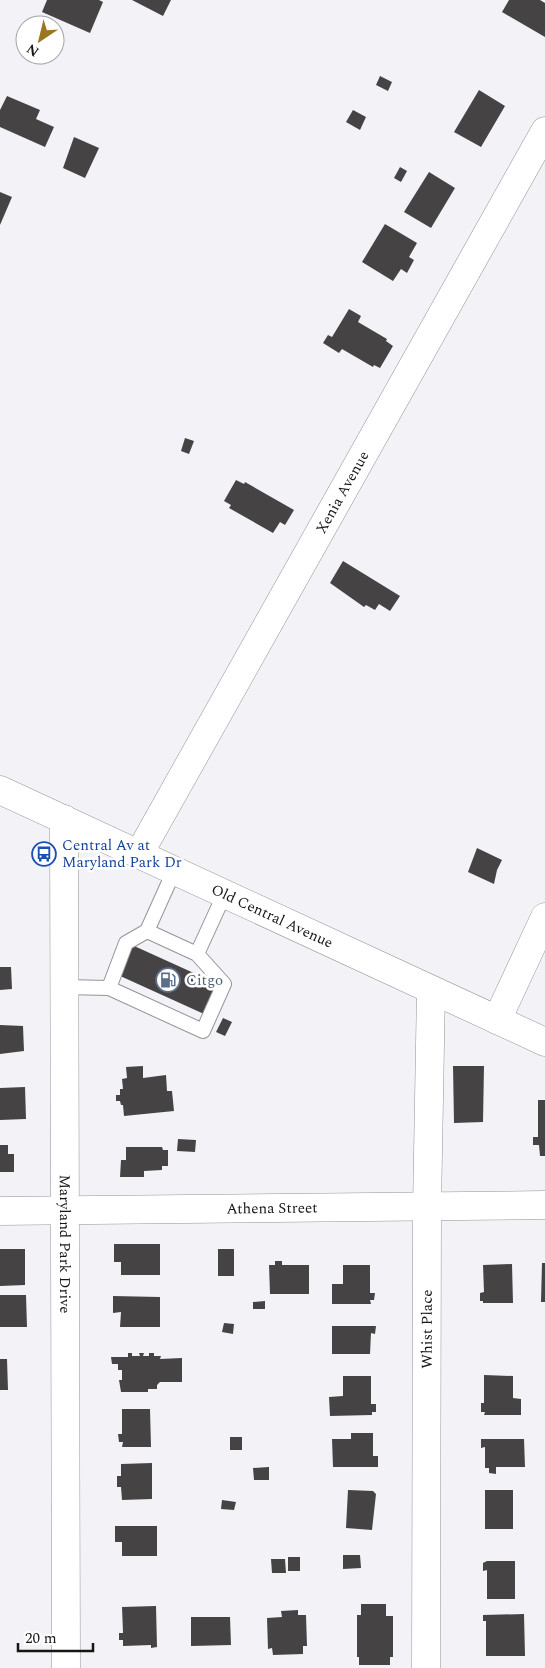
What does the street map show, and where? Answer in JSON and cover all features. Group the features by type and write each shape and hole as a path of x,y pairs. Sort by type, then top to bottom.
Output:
{"street":[{"name":"Xenia Avenue","path":"139,854 545,131"},
{"name":"Old Central Avenue","path":"0,790 545,1042"},
{"name":"Maryland Park Drive","path":"64,819 63,1210 66,1668"},
{"path":"497,1020 545,917"},
{"name":"Whist Place","path":"426,1668 427,1208 431,990"},
{"name":"Athena Street","path":"0,1211 545,1206"}],"lane":[{"path":"109,988 126,943 147,931 174,871"},
{"path":"197,954 224,895"},
{"path":"64,987 109,988 203,1031 224,984 197,954 147,931"}],"building":[{"path":"47,0 99,0 103,2 90,33 65,22 65,15 49,15 42,12"},
{"path":"132,0 171,0 163,16"},
{"path":"509,0 540,0 545,3 545,37 502,12"},
{"path":"380,76 392,82 388,91 376,85"},
{"path":"479,90 505,106 481,147 454,132"},
{"path":"7,96 40,110 36,119 54,127 45,147 0,127 0,110"},
{"path":"353,110 366,117 360,130 346,122"},
{"path":"74,137 99,148 85,178 63,168"},
{"path":"400,167 407,171 401,182 394,178"},
{"path":"429,172 455,188 431,228 404,212"},
{"path":"0,192 12,197 0,225"},
{"path":"385,224 417,243 409,257 414,260 407,273 401,269 393,281 362,262"},
{"path":"349,309 361,316 358,322 387,339 386,341 393,346 380,368 374,365 373,367 342,349 339,353 323,343 328,335 332,337"},
{"path":"185,438 194,441 189,454 181,451"},
{"path":"236,480 244,484 245,482 294,510 285,525 280,522 273,533 229,508 231,505 224,501"},
{"path":"343,561 400,596 390,611 379,604 375,610 366,605 364,607 330,583"},
{"path":"477,848 502,860 497,870 494,884 468,872"},
{"name":"Citgo","path":"132,945 218,984 204,1014 118,975"},
{"path":"0,967 11,967 12,989 0,990"},
{"path":"223,1018 232,1022 225,1036 216,1032"},
{"path":"0,1025 23,1026 24,1051 0,1054"},
{"path":"143,1066 143,1078 166,1075 167,1091 172,1091 174,1111 124,1116 123,1105 121,1105 120,1101 116,1101 116,1095 120,1095 120,1089 123,1089 122,1079 127,1078 126,1067"},
{"path":"453,1066 484,1066 483,1122 454,1123"},
{"path":"25,1087 26,1119 0,1120 0,1088"},
{"path":"538,1100 545,1100 545,1156 540,1156 539,1145 533,1145 533,1137 538,1137"},
{"path":"178,1139 196,1140 195,1152 177,1151"},
{"path":"0,1145 8,1145 8,1154 14,1154 14,1172 0,1172"},
{"path":"126,1147 162,1147 163,1150 168,1150 168,1166 162,1166 162,1170 144,1171 144,1177 120,1177 121,1160 126,1160"},
{"path":"114,1244 160,1244 160,1275 121,1275 121,1262 114,1262"},
{"path":"0,1249 25,1249 25,1285 0,1286"},
{"path":"218,1249 234,1249 234,1276 218,1276"},
{"path":"275,1261 282,1261 282,1265 309,1265 309,1294 270,1294 269,1265 275,1265"},
{"path":"542,1263 545,1263 545,1302 541,1302"},
{"path":"512,1264 513,1303 483,1303 483,1301 480,1301 480,1293 484,1292 483,1265"},
{"path":"343,1265 370,1265 370,1293 375,1293 374,1300 370,1300 371,1304 332,1304 332,1284 343,1284"},
{"path":"0,1295 26,1295 27,1327 0,1327"},
{"path":"113,1296 160,1297 160,1327 120,1327 121,1312 113,1313"},
{"path":"265,1301 265,1309 253,1309 253,1302"},
{"path":"224,1323 234,1324 233,1334 222,1332"},
{"path":"332,1326 376,1326 375,1334 371,1333 370,1354 332,1354"},
{"path":"128,1353 132,1353 132,1356 140,1356 139,1353 144,1353 143,1356 149,1356 149,1353 154,1353 154,1356 161,1356 160,1359 182,1358 182,1382 160,1382 157,1385 157,1389 148,1389 148,1392 121,1392 119,1380 122,1380 122,1370 118,1370 118,1364 112,1364 111,1357 128,1357"},
{"path":"0,1359 7,1359 8,1390 0,1390"},
{"path":"484,1375 513,1376 513,1398 521,1399 521,1415 484,1415 485,1412 481,1412 481,1403 484,1403"},
{"path":"343,1376 371,1376 371,1404 376,1404 376,1412 372,1412 372,1415 330,1416 329,1397 343,1396"},
{"path":"122,1409 150,1409 151,1447 122,1447 123,1442 119,1442 118,1434 122,1434"},
{"path":"351,1433 373,1433 373,1456 378,1456 378,1467 333,1467 332,1439 351,1439"},
{"path":"230,1437 242,1437 242,1450 230,1450"},
{"path":"481,1439 524,1439 525,1467 496,1467 496,1474 489,1473 489,1468 485,1468 485,1447 481,1448"},
{"path":"152,1463 152,1499 122,1500 121,1487 117,1487 117,1476 121,1476 121,1464"},
{"path":"269,1467 269,1480 254,1480 253,1468"},
{"path":"348,1490 373,1491 376,1494 372,1530 346,1528"},
{"path":"485,1490 513,1490 513,1529 485,1529"},
{"path":"222,1500 236,1502 234,1510 221,1509"},
{"path":"115,1526 157,1526 157,1556 122,1556 122,1542 115,1542"},
{"path":"343,1555 360,1555 361,1568 343,1569"},
{"path":"288,1557 300,1557 300,1571 288,1571"},
{"path":"271,1559 285,1559 286,1573 272,1573"},
{"path":"487,1561 515,1561 515,1599 487,1599 487,1570 483,1571 483,1563"},
{"path":"361,1604 386,1604 386,1616 393,1616 393,1657 390,1657 390,1665 359,1665 359,1657 357,1657 357,1615 361,1615"},
{"path":"156,1606 157,1647 151,1648 151,1645 123,1646 123,1640 119,1640 119,1633 123,1633 122,1607"},
{"path":"298,1610 298,1615 306,1615 307,1646 303,1646 303,1654 273,1655 272,1648 268,1649 267,1618 282,1617 281,1611"},
{"path":"524,1614 525,1656 486,1656 486,1621 483,1621 483,1615"},
{"path":"191,1617 230,1617 231,1645 191,1646"}],"place":[{"name":"Central Av at Maryland Park Dr","path":"44,854"},
{"name":"Citgo","path":"168,980"}]}
